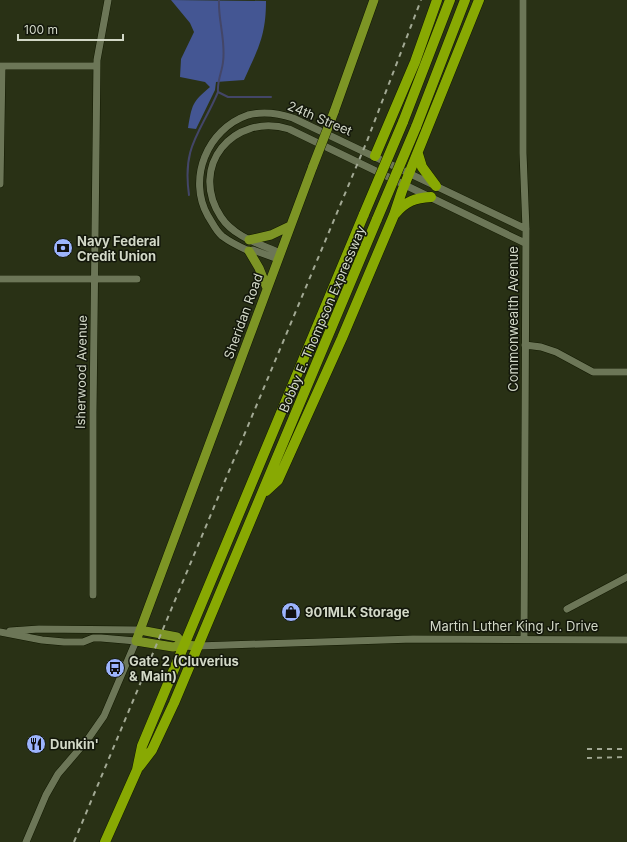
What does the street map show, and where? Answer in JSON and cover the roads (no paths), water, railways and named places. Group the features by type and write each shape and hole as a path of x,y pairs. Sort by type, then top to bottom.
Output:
{"highway":[{"path":"375,156 415,62 437,0"},
{"name":"Bobby E. Thompson Expressway","path":"184,645 403,122 450,0"},
{"name":"Bobby E. Thompson Expressway","path":"198,646 264,494 378,219 416,127 465,0"},
{"path":"264,494 278,480 313,405 394,215 479,0"},
{"path":"418,154 422,167 436,186"},
{"path":"394,215 403,205 410,201 417,198 431,197"},
{"path":"105,842 137,770 142,746 184,645"},
{"path":"137,770 152,750 198,646"}],"main road":[{"name":"Sheridan Road","path":"136,641 290,226 334,112 374,0"},
{"path":"249,240 274,234 290,226"},
{"path":"249,252 259,268 267,288"},
{"name":"Martin Luther King Jr. Drive","path":"140,630 177,637 184,645"},
{"name":"Martin Luther King Jr. Drive","path":"136,641 174,647 184,645 198,646"}],"street":[{"name":"Isherwood Avenue","path":"93,595 94,279 97,66 108,0"},
{"name":"Commonwealth Avenue","path":"522,0 523,153 526,229 524,639"},
{"path":"0,184 1,66 97,66"},
{"name":"24th Street","path":"279,256 253,250 249,252 222,235 205,209 200,194 200,176 203,160 210,144 221,132 235,121 249,115 266,113 282,114 306,123 526,229"},
{"name":"24th Street","path":"279,256 239,234 221,218 215,205 210,185 214,162 221,149 230,139 245,130 269,125 289,129 525,243"},
{"path":"0,278 137,280"},
{"path":"525,345 541,347 556,352 593,372 627,372"},
{"path":"567,609 627,577"},
{"path":"0,632 39,629 140,630"},
{"path":"0,632 42,640 64,642 83,642 94,638 136,641 104,716 55,779 44,799 26,842"},
{"name":"Martin Luther King Jr. Drive","path":"198,646 225,647 346,640 627,640"}],"waterway":[{"path":"189,195 187,178 190,152 218,92 218,84 224,54 219,0"},
{"path":"218,92 228,97 271,97"}],"railway":[{"path":"74,842 367,141 421,0"},
{"path":"587,749 627,749"},
{"path":"587,758 627,757"}],"place":[{"name":"Navy Federal Credit Union","path":"63,248"},
{"name":"901MLK Storage","path":"291,612"},
{"name":"Gate 2 (Cluverius & Main)","path":"115,668"},
{"name":"Dunkin'","path":"36,744"}]}
